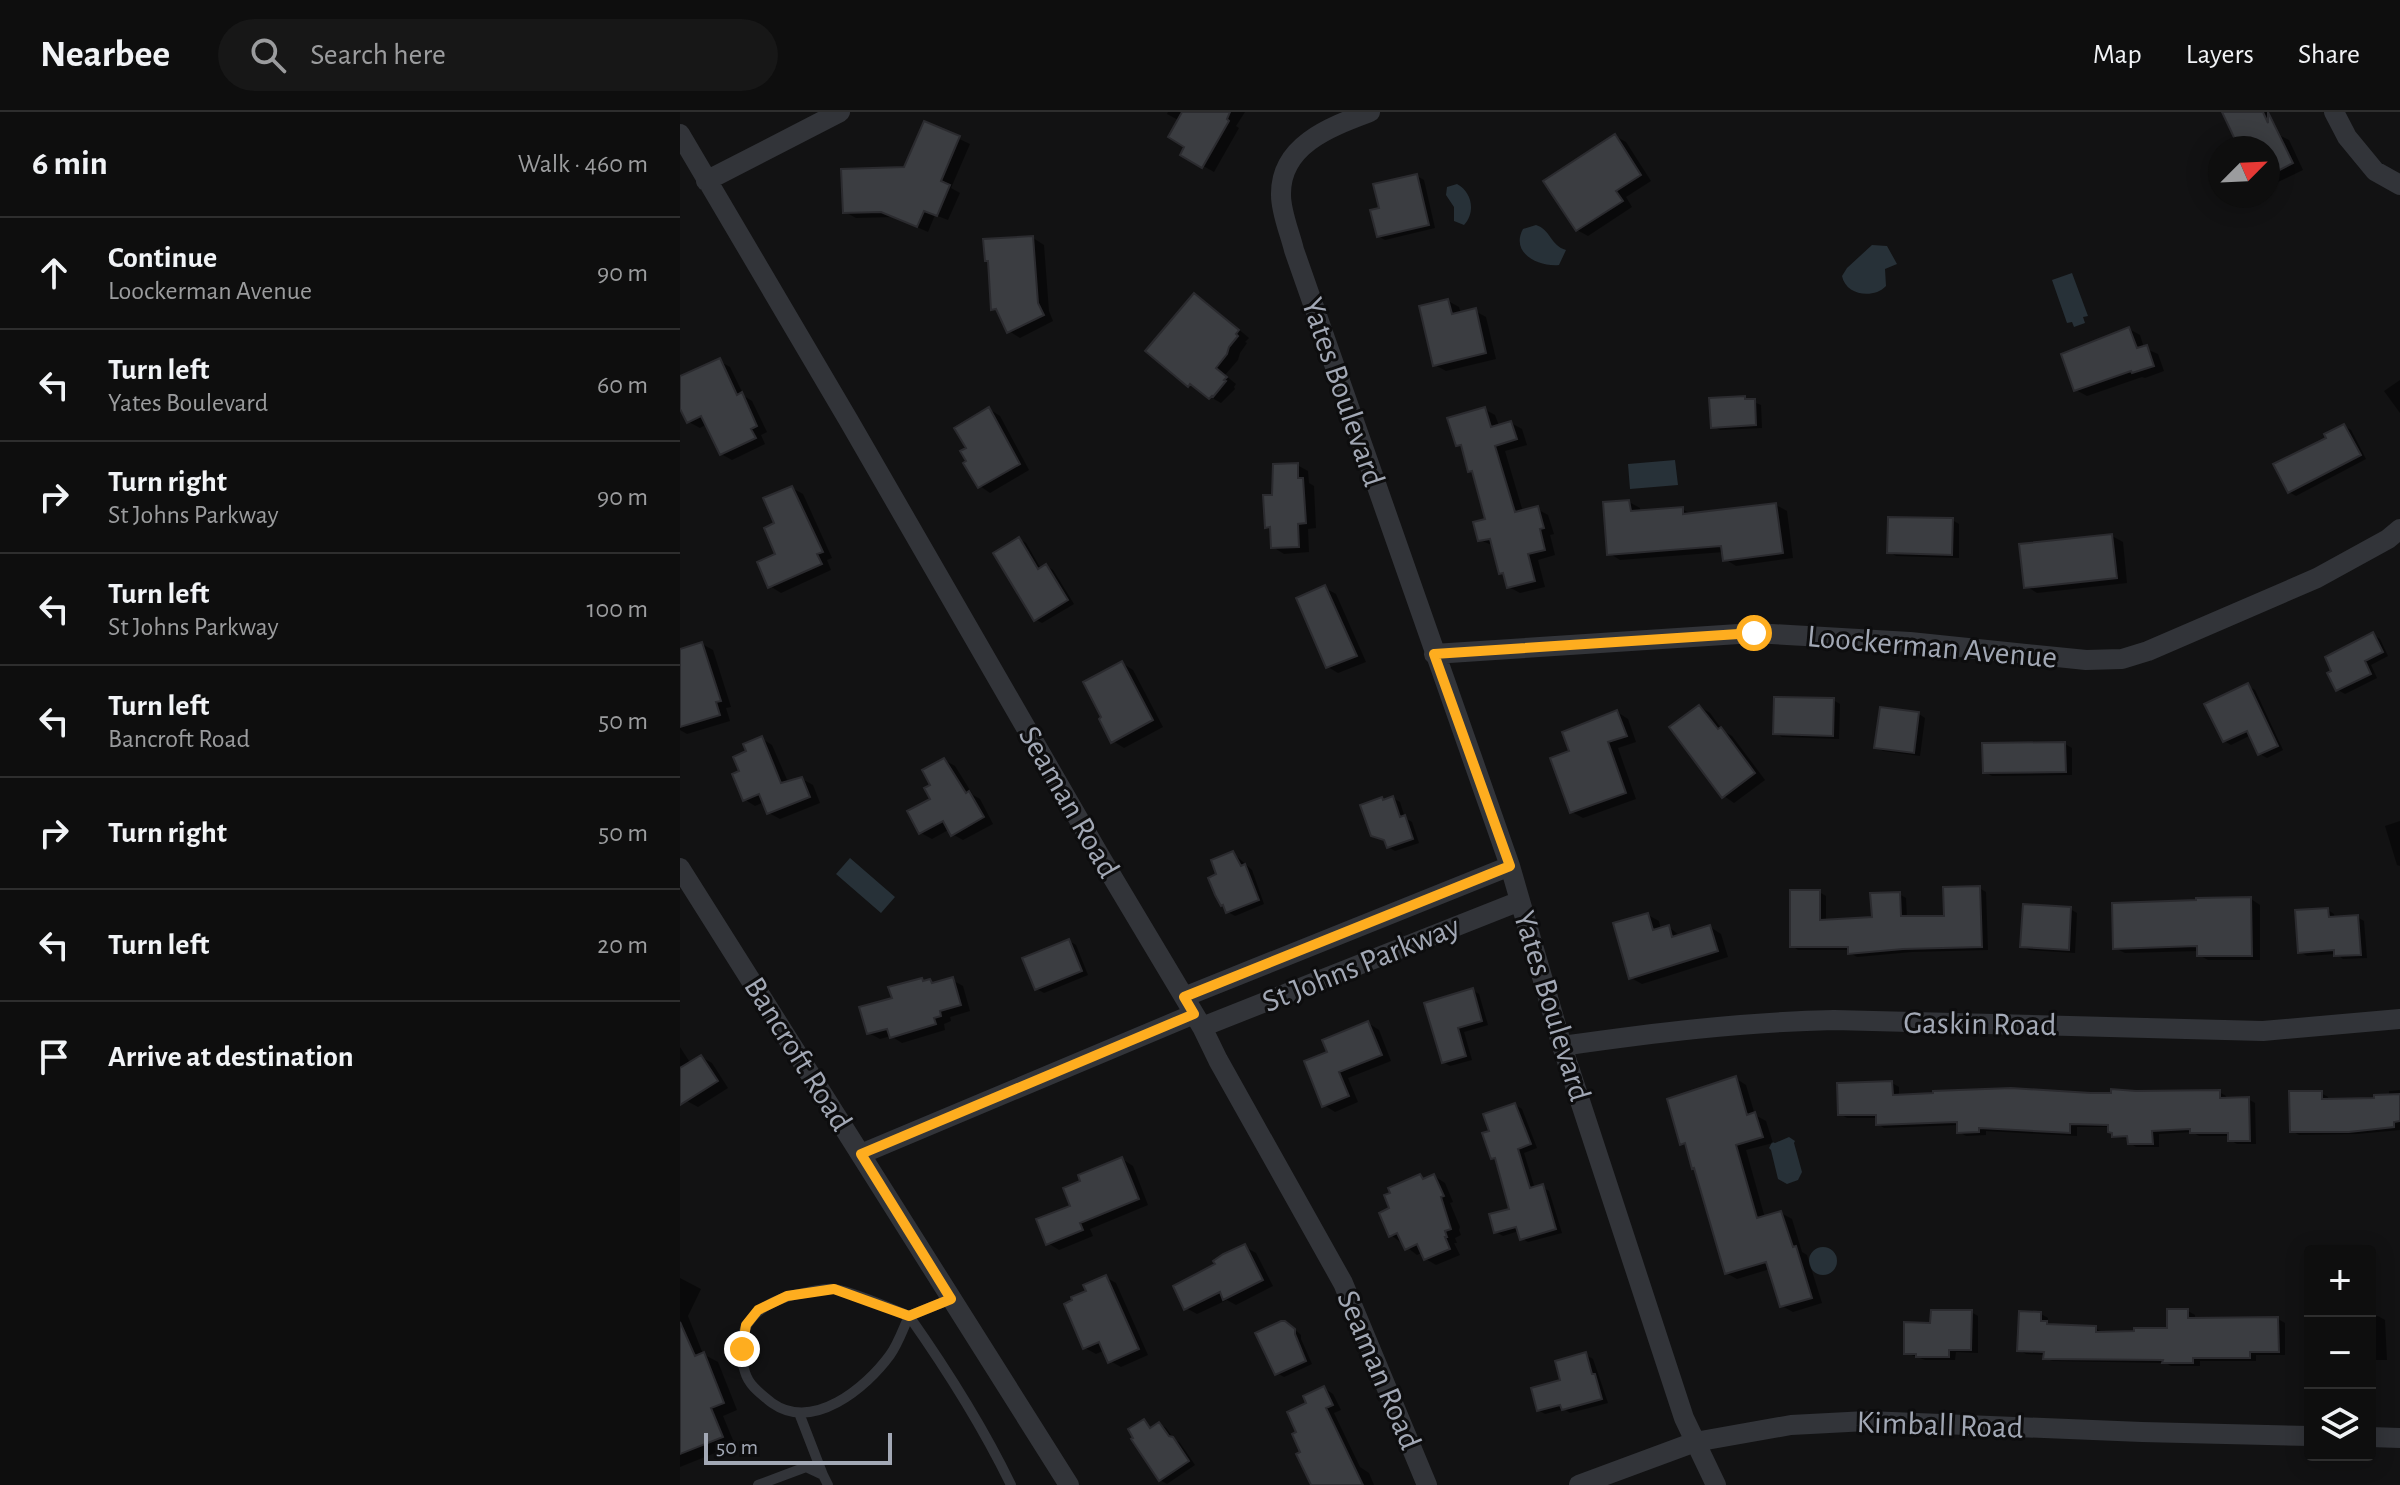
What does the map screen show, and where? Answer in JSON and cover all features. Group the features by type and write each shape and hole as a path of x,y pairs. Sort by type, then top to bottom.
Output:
{"street":[{"path":"706,181 840,112"},
{"name":"Yates Boulevard","path":"1370,112 1326,131 1296,150 1283,171 1281,197 1294,250 1510,866 1562,1046 1684,1418 1716,1485"},
{"path":"2334,112 2347,137 2375,171 2400,185"},
{"name":"Seaman Road","path":"680,134 1193,1012 1343,1283 1427,1485"},
{"name":"Loockerman Avenue","path":"1434,654 1754,633 1910,642 2086,660 2122,659 2148,651 2304,583 2388,539 2400,529"},
{"name":"St Johns Parkway","path":"861,1154 1193,1012 1510,866"},
{"name":"Bancroft Road","path":"680,868 1069,1485"},
{"name":"St Johns Parkway","path":"1193,1012 1520,901"},
{"name":"Gaskin Road","path":"1562,1046 1681,1029 1775,1021 2263,1031 2400,1019"},
{"name":"Kimball Road","path":"1579,1485 1695,1442 1791,1425 1867,1421 2304,1436"},
{"path":"2376,1437 2400,1438"}],"lane":[{"path":"951,1299 909,1316 890,1354 853,1393 830,1406 799,1413 780,1408 755,1391 745,1372 742,1349 746,1325 758,1310 787,1296 834,1289 909,1316 955,1383 1011,1485"},
{"path":"799,1413 826,1480"},
{"path":"758,1485 806,1467 826,1480"}],"shaded area":[{"path":"1457,184 1466,192 1471,203 1464,225 1454,221 1454,207 1446,195 1447,187"},
{"path":"1536,225 1566,250 1559,265 1535,261 1523,251 1520,238 1523,229"},
{"path":"1872,245 1887,246 1897,264 1885,269 1886,286 1875,293 1861,293 1849,288 1842,276"},
{"path":"2072,273 2088,316 2083,317 2085,323 2074,327 2072,322 2067,323 2052,280"},
{"path":"1675,460 1678,485 1630,489 1628,464"},
{"path":"850,858 895,897 881,913 836,874"},
{"path":"1789,1137 1795,1141 1802,1172 1798,1180 1787,1184 1778,1179 1769,1148 1772,1142"},
{"path":"1823,1247 1833,1251 1837,1261 1833,1271 1823,1275 1813,1271 1809,1261 1813,1251"}],"building":[{"path":"1182,112 1230,112 1229,121 1202,168 1180,155 1184,147 1168,137"},
{"path":"2222,112 2263,112 2268,123 2268,112 2280,136 2233,136"},
{"path":"924,121 960,136 941,181 950,185 937,216 924,211 917,227 881,212 843,213 841,169 904,167"},
{"path":"1615,134 1641,175 1616,191 1623,201 1576,231 1543,181"},
{"path":"2280,136 2293,163 2280,170"},
{"path":"1417,174 1429,225 1377,237 1370,210 1379,208 1373,184"},
{"path":"1033,236 1038,303 1044,315 1007,333 996,309 991,310 988,261 985,261 983,239"},
{"path":"1194,293 1239,330 1216,368 1227,377 1226,381 1209,399 1190,384 1188,387 1145,351"},
{"path":"1448,299 1452,314 1476,308 1486,353 1433,366 1419,306"},
{"path":"2129,327 2137,348 2147,345 2154,366 2074,391 2061,354"},
{"path":"720,358 737,395 742,392 757,426 751,429 756,438 720,455 701,416 687,423 680,409 680,376"},
{"path":"1745,396 1745,399 1755,399 1756,425 1711,428 1709,398"},
{"path":"989,407 1020,464 978,488 963,463 966,461 960,451 966,448 954,428"},
{"path":"1485,407 1491,427 1511,421 1517,439 1495,446 1515,512 1538,506 1544,528 1540,529 1545,550 1528,554 1535,581 1507,588 1503,573 1499,574 1490,539 1478,541 1473,522 1485,519 1472,471 1468,472 1461,445 1456,446 1447,418"},
{"path":"2344,424 2361,455 2288,493 2273,464 2326,438 2324,434"},
{"path":"1298,463 1298,478 1303,478 1306,523 1298,524 1299,547 1271,548 1270,527 1265,528 1263,495 1272,495 1273,464"},
{"path":"792,486 823,552 817,554 822,564 768,588 757,562 775,554 764,528 774,523 763,498"},
{"path":"1629,500 1631,511 1683,507 1683,514 1776,503 1783,553 1723,561 1721,546 1607,555 1603,502"},
{"path":"1888,517 1953,518 1952,555 1887,553"},
{"path":"2112,534 2117,578 2024,588 2019,544"},
{"path":"1019,537 1038,569 1046,564 1068,600 1034,621 993,553"},
{"path":"1325,585 1357,656 1326,668 1296,598"},
{"path":"2373,632 2383,652 2365,661 2371,674 2336,691 2327,673 2331,671 2325,657"},
{"path":"702,642 721,701 716,702 720,715 680,727 680,649"},
{"path":"1122,661 1153,720 1111,743 1083,682"},
{"path":"2248,683 2278,746 2258,755 2247,731 2223,742 2204,704"},
{"path":"1774,697 1834,698 1833,736 1773,734"},
{"path":"1699,705 1718,729 1721,727 1755,773 1722,798 1669,727"},
{"path":"1880,707 1919,712 1914,753 1874,748"},
{"path":"1617,710 1627,736 1608,742 1626,793 1570,813 1550,758 1569,751 1562,732"},
{"path":"762,736 781,783 802,777 810,797 767,814 759,794 743,801 732,774 739,771 733,757 746,751 743,744"},
{"path":"2065,742 2066,772 1983,773 1982,743"},
{"path":"944,758 984,817 951,836 943,821 919,834 907,811 930,799 924,788 930,785 922,770"},
{"path":"1393,796 1400,817 1405,815 1413,839 1387,848 1384,840 1371,836 1360,805"},
{"path":"1233,851 1241,866 1245,864 1259,900 1226,913 1208,878 1216,874 1211,860"},
{"path":"1980,886 1982,947 1848,954 1848,947 1790,947 1790,890 1820,890 1820,920 1872,917 1870,893 1900,892 1901,916 1944,916 1943,887"},
{"path":"2251,897 2252,956 2197,956 2197,946 2113,949 2112,903"},
{"path":"2023,904 2071,907 2069,950 2020,947"},
{"path":"2328,908 2329,917 2358,915 2361,955 2334,956 2334,950 2298,953 2295,910"},
{"path":"1648,913 1653,930 1669,925 1672,937 1710,925 1718,951 1629,979 1613,923"},
{"path":"1069,939 1082,971 1035,990 1022,958"},
{"path":"953,977 961,1005 940,1011 941,1016 934,1018 936,1024 890,1038 887,1029 867,1034 859,1007 892,998 888,987 922,978 923,981 930,979 932,983"},
{"path":"1473,988 1482,1021 1458,1028 1466,1056 1442,1063 1424,1003"},
{"path":"1368,1021 1382,1055 1339,1072 1349,1096 1322,1107 1304,1061 1327,1052 1322,1040"},
{"path":"701,1055 718,1081 680,1105 680,1068"},
{"path":"1736,1076 1747,1115 1755,1112 1763,1137 1736,1145 1757,1218 1781,1211 1812,1298 1780,1307 1766,1262 1725,1274 1694,1168 1685,1143 1680,1145 1667,1099"},
{"path":"1892,1081 1893,1095 2011,1088 2091,1093 2111,1093 2111,1089 2220,1090 2220,1098 2249,1097 2250,1141 2228,1141 2228,1133 2190,1133 2190,1129 2152,1131 2153,1144 2128,1144 2127,1136 2112,1137 2108,1125 2070,1124 2070,1133 1979,1128 1979,1132 1957,1133 1957,1122 1876,1125 1876,1115 1838,1115 1837,1083"},
{"path":"2289,1091 2322,1091 2322,1099 2400,1094 2400,1121 2394,1122 2394,1127 2349,1132 2290,1132"},
{"path":"1515,1103 1531,1144 1518,1149 1530,1188 1543,1184 1556,1229 1520,1240 1516,1227 1494,1233 1489,1214 1509,1209 1495,1158 1491,1159 1482,1133 1489,1131 1483,1114"},
{"path":"1122,1157 1139,1199 1080,1223 1083,1230 1046,1245 1036,1219 1070,1206 1063,1188 1080,1181 1078,1175"},
{"path":"1420,1174 1423,1179 1434,1174 1444,1196 1441,1197 1451,1229 1445,1231 1450,1249 1424,1260 1417,1244 1405,1250 1397,1233 1389,1237 1379,1213 1389,1208 1384,1195 1390,1193 1388,1188"},
{"path":"1245,1244 1263,1280 1223,1300 1220,1292 1184,1310 1173,1286 1215,1264 1213,1261 1223,1254"},
{"path":"1106,1275 1139,1349 1108,1363 1099,1342 1083,1349 1064,1304 1072,1300 1071,1297 1086,1291 1083,1285"},
{"path":"2167,1309 2188,1309 2188,1318 2278,1317 2279,1352 2250,1352 2250,1358 2193,1358 2193,1363 2162,1363 2163,1360 2043,1359 2044,1352 2017,1351 2019,1311 2041,1312 2041,1321 2047,1321 2047,1324 2096,1326 2096,1332 2167,1328"},
{"path":"1931,1310 1972,1310 1971,1350 1949,1350 1949,1357 1904,1354 1904,1322 1930,1323"},
{"path":"1281,1321 1295,1329 1306,1361 1275,1375 1255,1333"},
{"path":"680,1322 695,1356 704,1352 724,1403 711,1408 723,1437 680,1454"},
{"path":"1586,1352 1602,1399 1562,1410 1560,1405 1537,1411 1531,1388 1560,1380 1555,1361"},
{"path":"1324,1386 1333,1405 1326,1408 1363,1485 1311,1485 1296,1454 1300,1452 1292,1434 1296,1432 1287,1412 1306,1403 1303,1396"},
{"path":"1144,1419 1150,1428 1159,1422 1189,1461 1159,1481 1131,1439 1128,1429"}],"route":[{"path":"742,1349 746,1325 758,1310 787,1296 834,1289 909,1316 951,1299 861,1154 1194,1014 1184,997 1510,866 1434,654 1754,633"}]}
